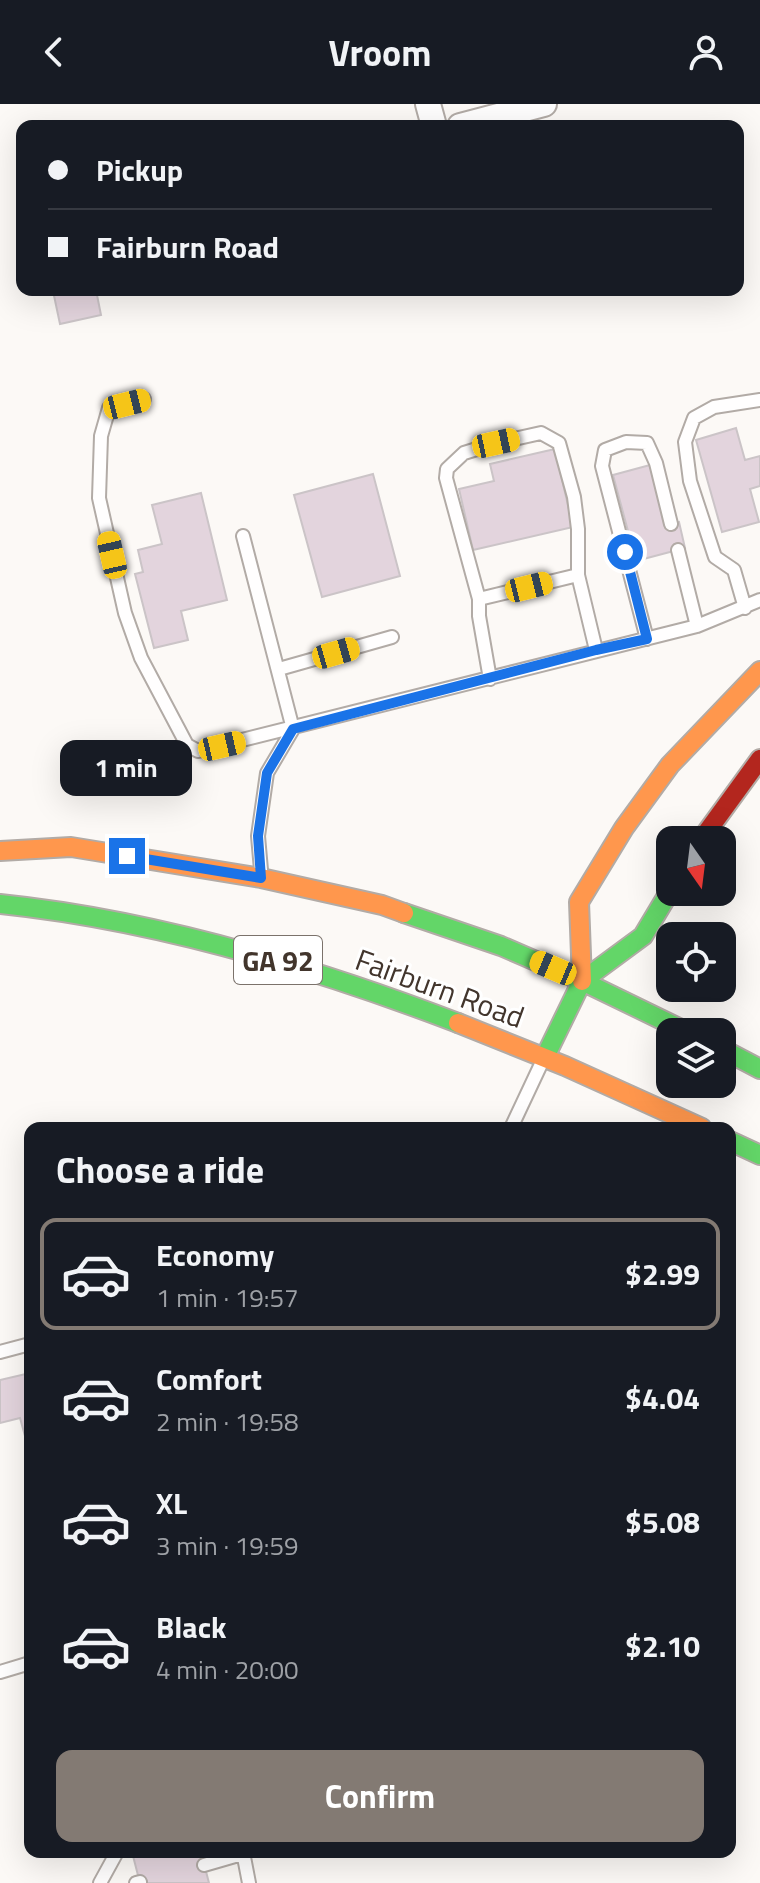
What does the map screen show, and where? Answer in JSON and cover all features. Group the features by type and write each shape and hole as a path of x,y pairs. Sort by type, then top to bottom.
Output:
{"main road":[{"name":"Fairburn Road","path":"582,981 579,902 624,828 670,765 760,671"},
{"path":"711,826 760,759"},
{"name":"Fairburn Road","path":"0,851 71,847 261,878 382,905 501,946 582,981"},
{"name":"Fairburn Road","path":"0,904 56,911 276,960 404,1001 545,1057 582,981 643,936 661,906"},
{"name":"GA 92","path":"582,981 658,1018"},
{"path":"736,1056 760,1069"},
{"name":"GA 92","path":"545,1057 689,1122"},
{"path":"736,1144 760,1155"}],"street":[{"path":"483,120 544,104"}],"lane":[{"path":"144,399 109,408 101,436 99,498 125,613 141,658 187,745 198,751 697,626 760,600"},
{"path":"745,608 734,570 715,557 690,481 685,442 694,418 714,407 760,400"},
{"path":"490,679 479,599 446,478 447,469 464,453 496,443 541,433 559,443 574,497 578,575 596,650"},
{"path":"647,639 602,466 605,450 626,442 647,443 656,463 671,524"},
{"path":"243,536 293,729 267,773 258,836 261,878"},
{"path":"678,550 697,626"},
{"path":"479,599 578,575"},
{"path":"279,669 392,637"},
{"path":"514,1122 545,1057"},
{"path":"0,1352 24,1346"},
{"path":"0,1672 24,1665"},
{"path":"100,1883 114,1858"},
{"path":"204,1865 226,1858"},
{"path":"243,1858 249,1883"}],"building":[{"path":"54,296 97,296 101,315 60,324"},
{"path":"736,428 745,460 760,456 760,486 750,489 759,522 722,532 696,440"},
{"path":"555,449 573,527 473,550 459,489 494,481 490,464"},
{"path":"650,465 666,525 679,522 685,548 636,561 613,475"},
{"path":"373,474 400,576 322,597 294,495"},
{"path":"201,493 227,600 181,611 188,640 154,648 135,574 143,572 138,550 162,544 152,505"},
{"path":"24,1374 24,1432 20,1418 0,1423 0,1380"},
{"path":"134,1858 203,1858 209,1883 140,1883"}],"traffic: fast":[{"path":"0,904 117,921 233,948 347,983 458,1023"},
{"path":"545,1057 582,981 643,936 661,906"},
{"path":"404,913 501,946 658,1018"},
{"path":"736,1056 760,1069"},
{"path":"736,1144 760,1155"}],"traffic: slow":[{"path":"582,981 579,902 624,828 670,765 760,671"},
{"path":"0,851 71,847 261,878 382,905 404,913"},
{"path":"458,1023 565,1066 689,1122"}],"traffic: jam":[{"path":"711,826 760,759"}],"route":[{"path":"127,856 261,878 258,836 267,773 293,729 647,639 625,552"}]}
